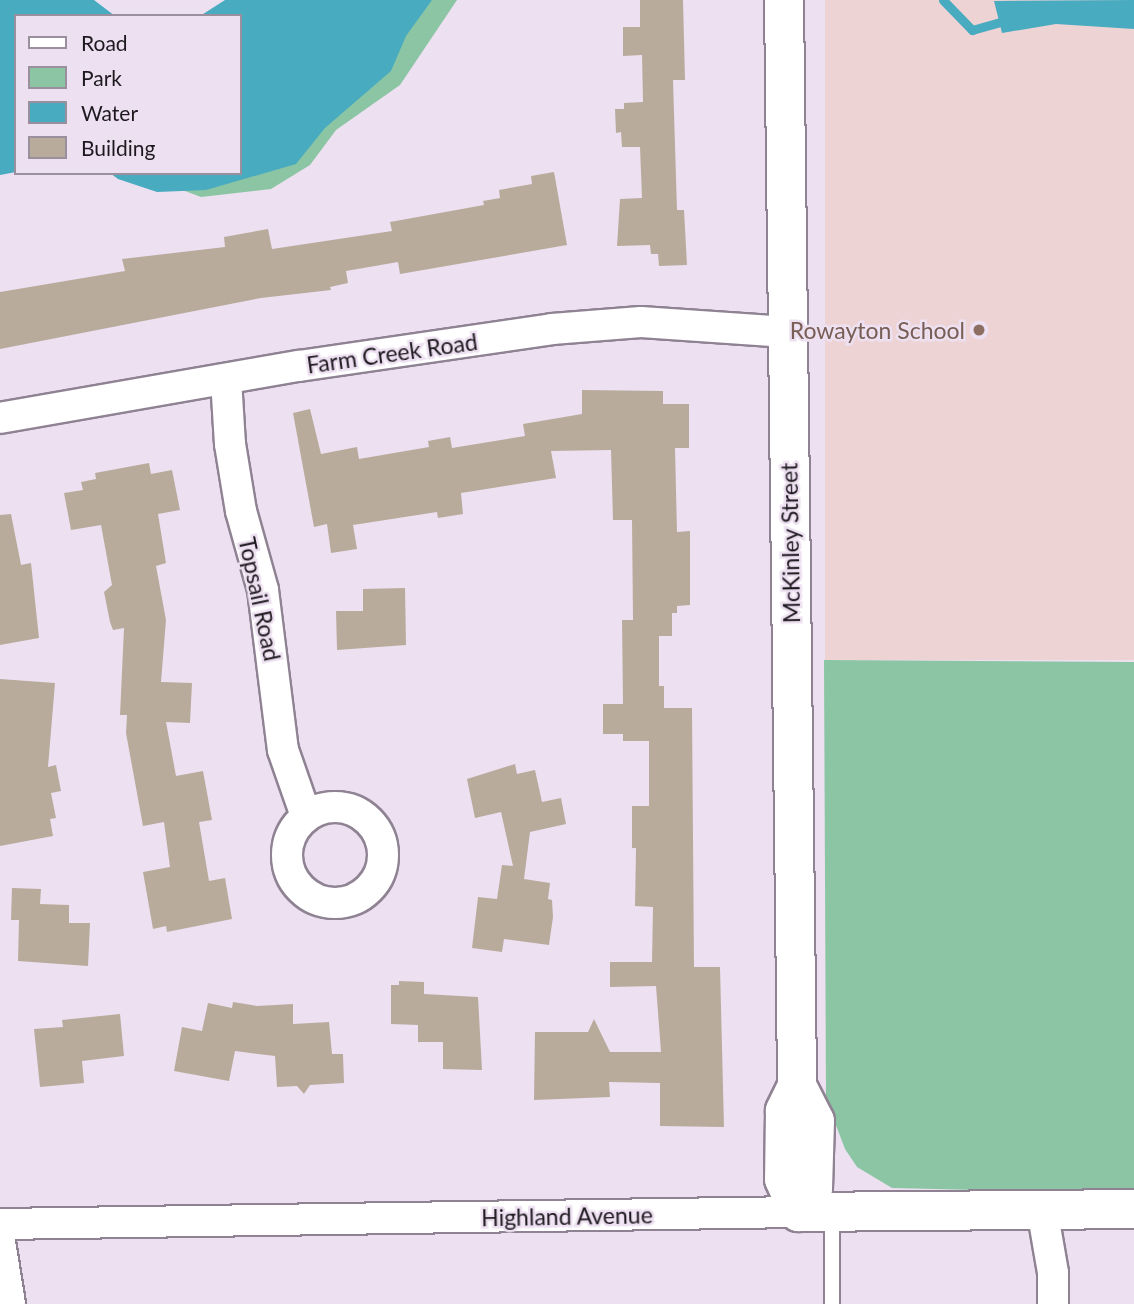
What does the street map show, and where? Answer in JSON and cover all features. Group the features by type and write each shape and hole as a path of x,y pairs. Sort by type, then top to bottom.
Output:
{"main road":[{"name":"McKinley Street","path":"784,0 797,1086 785,1111 784,1178 816,1213"},
{"name":"Highland Avenue","path":"816,1213 1134,1209"}],"street":[{"name":"Farm Creek Road","path":"0,418 226,379 552,329 615,324 709,324 787,332"},
{"name":"Topsail Road","path":"226,379 230,444 241,511 262,590 283,750 306,816"},
{"path":"1042,1209 1054,1273 1054,1304"},
{"name":"Highland Avenue","path":"0,1224 816,1213"},
{"path":"0,1242 10,1304"}],"lane":[{"path":"816,1213 832,1304"}],"shaded area":[{"name":"Rowayton School","path":"825,0 1134,0 1134,660 825,660"}],"green space":[{"path":"302,0 457,0 400,85 336,130 310,165 271,189 201,197 142,175 242,175 242,167"},
{"path":"824,660 1134,662 1134,1194 892,1188 857,1167 845,1149 826,1099"}],"water":[{"path":"0,0 94,0 112,14 14,14 14,172 0,175"},
{"path":"225,0 432,0 406,36 391,71 325,128 296,164 206,190 157,192 118,179 113,175 242,175 242,14 203,14"},
{"path":"1134,0 1134,29 1056,24 1002,33 994,1"}],"building":[{"path":"640,0 683,0 685,80 673,80 677,210 684,210 687,265 659,266 658,254 651,254 650,245 617,246 620,199 642,198 640,147 622,147 621,132 616,133 615,109 624,109 624,103 643,102 642,55 623,56 623,27 640,27"},
{"path":"554,172 567,245 400,274 398,262 346,271 348,283 330,287 331,290 261,298 0,349 0,292 125,271 122,259 225,247 224,237 268,229 272,249 392,231 390,222 484,205 483,201 500,198 499,190 532,184 531,176"},
{"path":"582,390 663,391 663,404 689,404 689,448 675,448 677,532 690,531 690,605 677,606 677,613 672,613 672,636 659,636 659,686 664,686 664,708 692,708 694,967 720,967 724,1127 660,1126 660,1083 609,1082 610,1097 534,1100 535,1032 588,1032 594,1019 610,1052 661,1052 656,986 610,987 610,962 652,962 653,907 635,906 636,848 632,848 632,806 649,806 649,741 623,741 623,734 603,734 603,704 623,704 622,620 633,620 632,520 613,520 611,450 551,451 556,478 461,493 463,514 438,518 437,512 353,525 357,549 331,553 327,524 314,527 293,413 310,409 321,454 357,447 359,459 429,447 428,441 450,437 452,448 525,436 523,424 582,414"},
{"path":"149,463 151,474 172,470 180,510 158,514 166,563 156,566 166,620 161,682 192,683 190,723 166,722 176,776 203,771 212,820 199,822 209,881 225,878 232,919 167,932 166,926 153,929 143,872 170,867 164,822 143,826 126,733 127,715 120,715 124,628 113,630 110,622 104,592 112,585 101,525 71,530 64,493 83,490 81,482 96,479 95,473"},
{"path":"11,514 21,565 31,563 39,638 0,645 0,515"},
{"path":"405,588 406,645 337,650 336,611 363,611 363,589"},
{"path":"0,679 55,683 48,767 56,765 61,791 51,793 56,818 50,819 53,836 0,846"},
{"path":"515,764 517,774 535,770 542,802 561,798 566,824 530,832 524,879 550,883 548,899 552,900 553,917 549,945 504,939 502,952 472,948 478,897 497,899 502,865 513,866 501,812 475,818 467,779"},
{"path":"12,888 41,889 40,904 69,905 69,923 90,923 88,966 18,961 19,920 11,920"},
{"path":"399,981 424,982 424,994 478,997 482,1070 443,1069 443,1042 418,1042 418,1025 391,1024 391,985 399,985"},
{"path":"233,1002 257,1006 293,1004 293,1024 329,1022 332,1054 343,1054 344,1083 310,1085 304,1094 297,1086 277,1087 275,1056 235,1051 229,1081 174,1071 182,1027 202,1031 208,1003 232,1008"},
{"path":"120,1014 124,1056 82,1061 84,1083 40,1087 34,1029 63,1027 62,1020"}],"waterway":[{"path":"943,0 972,30 1011,19"}],"place":[{"name":"Rowayton School","path":"979,330"}]}
